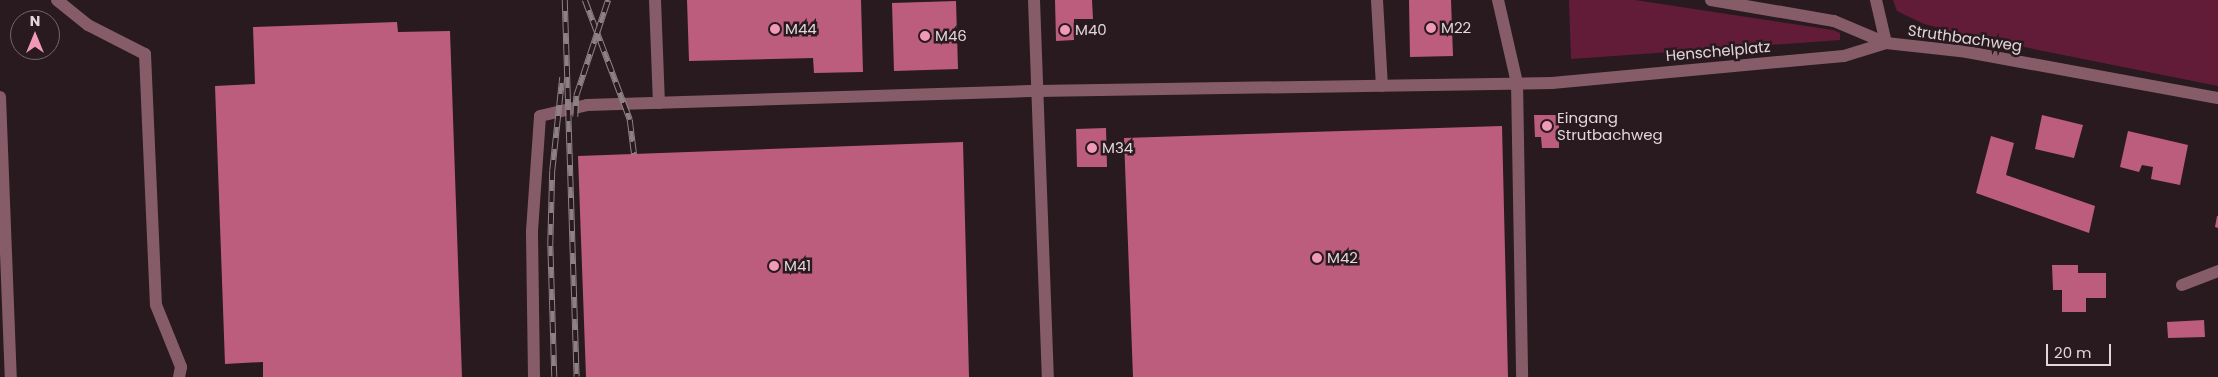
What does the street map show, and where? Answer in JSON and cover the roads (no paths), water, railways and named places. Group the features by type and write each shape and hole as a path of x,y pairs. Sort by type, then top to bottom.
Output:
{"street":[{"path":"57,0 88,25 145,54 156,304 181,367 179,377"},
{"path":"655,0 659,103"},
{"path":"1034,0 1048,377"},
{"path":"1378,0 1382,86"},
{"path":"1498,0 1517,84 1522,377"},
{"name":"Struthbachweg","path":"1711,0 1834,21 1886,43 1966,52 2218,98"},
{"path":"1876,0 1886,43"},
{"name":"Henschelplatz","path":"534,377 532,231 540,116 587,105 1037,91 1552,83 1844,56 1886,43"},
{"path":"0,98 11,377"},
{"path":"2182,285 2218,271"}],"railway":[{"path":"565,0 577,377"},
{"path":"585,0 630,120 634,155"},
{"path":"575,117 576,96 608,0"},
{"path":"554,377 550,246 552,171 562,78"}],"place":[{"name":"M22","path":"1431,28"},
{"name":"M44","path":"775,29"},
{"name":"M40","path":"1065,30"},
{"name":"M46","path":"925,36"},
{"name":"Eingang Strutbachweg","path":"1547,126"},
{"name":"M34","path":"1092,148"},
{"name":"M42","path":"1317,258"},
{"name":"M41","path":"774,266"}]}
